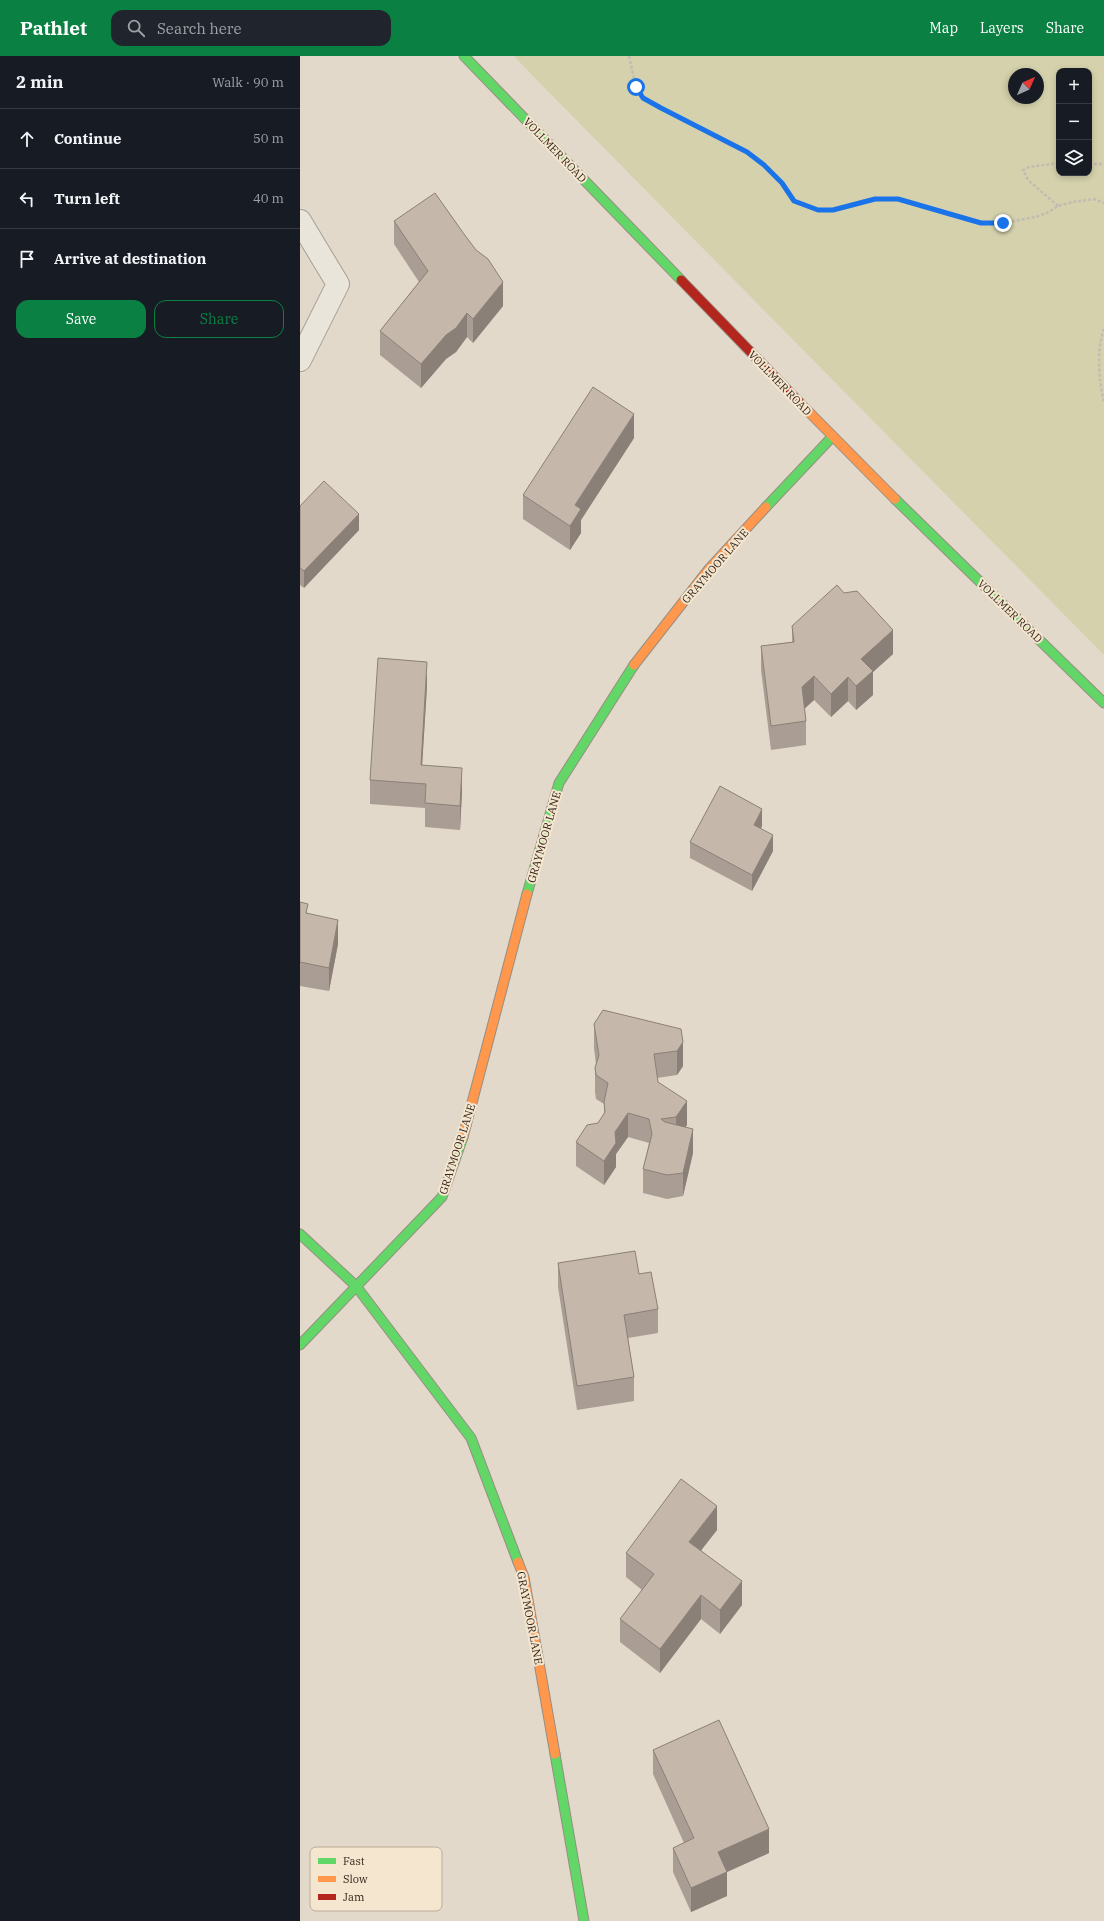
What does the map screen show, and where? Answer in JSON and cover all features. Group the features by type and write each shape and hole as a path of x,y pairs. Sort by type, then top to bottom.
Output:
{"street":[{"name":"VOLLMER ROAD","path":"464,56 832,437 1104,703"},
{"path":"300,221 338,284 300,360"},
{"name":"GRAYMOOR LANE","path":"300,1345 442,1197 464,1135 523,908 559,783 637,660 709,569 832,437"},
{"name":"GRAYMOOR LANE","path":"300,1234 356,1286 471,1438 524,1577 584,1921"}],"path":[{"path":"629,56 636,87 643,98 747,152 764,165 782,183 794,201 818,210 833,210 875,199 898,199 981,223 1003,223 1035,217 1047,213 1058,206 1085,199 1094,199 1104,203"},
{"path":"1056,163 1029,167 1023,170 1028,180 1058,206"},
{"path":"1092,164 1104,164"},
{"path":"1104,328 1101,336 1100,368 1104,403"}],"shaded area":[{"path":"514,56 1104,56 1104,655 530,73"}],"building":[{"path":"435,193 476,250 488,259 503,282 473,319 467,313 456,328 446,335 421,364 380,331 428,271 394,221"},
{"path":"593,387 634,414 575,505 581,509 570,526 523,495"},
{"path":"324,481 359,514 304,571 300,568 300,506"},
{"path":"837,585 844,593 857,591 893,630 861,659 873,671 856,686 848,677 831,694 814,676 802,687 806,721 771,726 761,646 794,642 792,626"},
{"path":"378,658 427,662 421,765 462,768 460,806 425,803 426,784 370,780"},
{"path":"720,786 762,809 754,825 773,835 752,875 690,842"},
{"path":"300,902 308,904 306,913 338,920 329,968 300,962"},
{"path":"603,1010 681,1029 683,1042 677,1051 654,1054 658,1082 687,1101 676,1117 661,1119 665,1122 693,1129 683,1173 667,1175 643,1169 652,1134 649,1119 628,1113 615,1132 616,1143 604,1161 576,1142 587,1125 598,1123 605,1112 604,1102 608,1083 596,1075 595,1068 599,1055 594,1024"},
{"path":"635,1251 639,1274 651,1272 658,1309 624,1315 634,1377 577,1386 558,1263"},
{"path":"681,1479 717,1506 689,1542 742,1581 720,1610 701,1595 660,1649 620,1619 654,1574 626,1553"},
{"path":"719,1720 769,1829 718,1852 727,1872 691,1888 673,1848 694,1838 653,1750"}],"traffic: fast":[{"path":"464,56 681,280"},
{"path":"766,507 832,437"},
{"path":"895,499 1104,703"},
{"path":"527,894 559,783 634,665"},
{"path":"300,1345 442,1197 463,1137"},
{"path":"300,1234 356,1286 471,1438 518,1562"},
{"path":"555,1754 584,1921"}],"traffic: slow":[{"path":"799,402 895,499"},
{"path":"634,665 709,569 766,507"},
{"path":"463,1137 527,894"},
{"path":"518,1562 524,1577 555,1754"}],"traffic: jam":[{"path":"681,280 799,402"}],"route":[{"path":"636,87 643,98 699,129 747,152 764,165 782,183 794,201 818,210 833,210 875,199 898,199 981,223 1003,223"}]}
